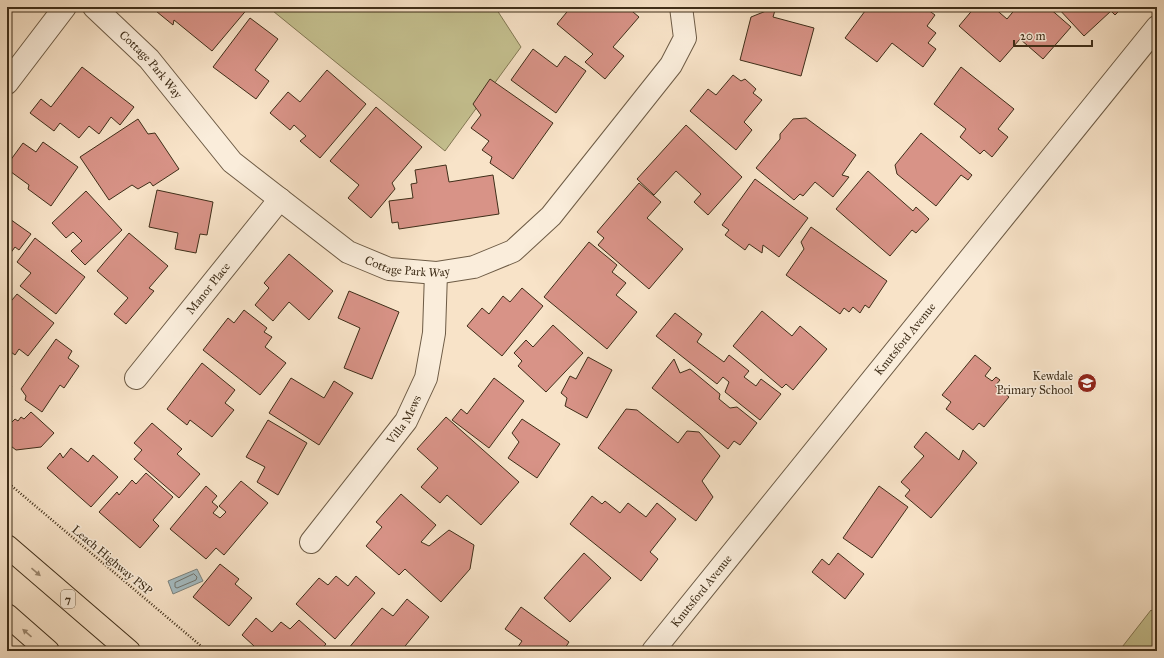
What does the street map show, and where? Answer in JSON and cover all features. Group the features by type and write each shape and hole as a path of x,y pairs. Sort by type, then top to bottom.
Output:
{"highway":[{"name":"7","path":"7,546 129,651"},
{"path":"7,615 48,651"}],"street":[{"path":"7,83 65,7"},
{"name":"Cottage Park Way","path":"94,7 149,59 232,162 348,252 389,269 436,272 474,267 514,251 552,216 671,65 685,38 681,7"},
{"name":"Knutsford Avenue","path":"653,651 1157,27"},
{"name":"Manor Place","path":"136,378 280,199"},
{"name":"Villa Mews","path":"311,542 406,422 426,378 434,333 436,272"}],"path":[{"name":"Leach Highway PSP","path":"7,482 207,651"}],"shaded area":[{"path":"268,7 495,7 521,47 445,151"},
{"path":"1151,610 1157,615 1157,651 1119,651"}],"water":[{"path":"197,569 203,581 173,594 168,581"}],"building":[{"path":"151,7 249,7 212,51 174,20 173,25"},
{"path":"571,7 627,7 639,17 613,47 624,56 605,79 585,62 593,54 557,24"},
{"path":"776,7 773,17 814,28 801,76 740,60 751,17"},
{"path":"868,7 924,7 935,15 927,26 936,33 928,43 936,49 923,67 892,43 877,62 845,38"},
{"path":"975,7 993,7 1007,19 1017,7 1048,7 1071,27 1043,59 1020,39 1000,62 959,26"},
{"path":"1057,7 1123,7 1115,15 1111,11 1084,36"},
{"path":"250,18 278,39 255,70 269,81 256,99 213,67"},
{"path":"533,49 557,67 565,56 586,71 556,113 511,80"},
{"path":"82,67 134,107 120,125 111,117 99,134 89,126 79,138 60,123 54,131 30,113 41,99 51,107"},
{"path":"961,67 1014,109 998,129 1008,137 992,157 984,150 980,154 960,137 966,129 934,104"},
{"path":"327,70 366,104 320,158 300,141 306,136 294,125 290,130 270,113 288,92 300,102"},
{"path":"733,75 741,81 745,79 756,89 753,93 762,100 744,122 752,130 736,150 690,111 708,89 716,95"},
{"path":"490,79 553,123 513,179 490,163 492,157 482,150 489,141 471,128 481,115 473,104"},
{"path":"376,107 422,147 392,183 395,189 371,218 348,198 359,185 330,161"},
{"path":"806,118 856,155 842,175 849,177 833,197 815,182 803,196 800,194 794,200 756,168 780,139 780,134 793,119"},
{"path":"138,119 148,134 155,133 179,169 153,186 150,182 138,189 132,185 109,200 80,157"},
{"path":"686,125 742,177 708,215 694,202 701,194 676,171 654,195 637,179"},
{"path":"921,133 972,175 968,180 961,175 936,206 897,174 895,165"},
{"path":"43,142 78,167 51,206 28,189 29,185 7,169 7,165 23,143 36,152"},
{"path":"446,165 449,182 493,175 499,214 399,229 398,222 392,223 389,201 413,198 411,184 417,183 415,170"},
{"path":"868,171 913,211 916,207 929,219 916,233 912,230 890,256 836,209"},
{"path":"755,179 808,218 779,257 763,245 762,253 749,244 745,250 725,235 729,230 722,225"},
{"path":"639,183 661,202 647,218 683,249 649,289 598,245 604,238 597,232"},
{"path":"157,190 213,202 207,235 200,234 196,253 175,249 178,233 149,227"},
{"path":"86,191 122,230 85,265 71,251 82,241 73,232 66,238 52,223"},
{"path":"7,217 31,234 19,250 15,247 7,258"},
{"path":"811,227 887,281 869,308 865,305 860,313 853,307 849,312 844,308 840,314 786,275 804,249 801,242"},
{"path":"129,233 168,266 149,288 154,291 126,324 114,314 128,298 97,271"},
{"path":"35,238 85,277 56,314 20,286 31,273 17,262"},
{"path":"589,242 617,265 612,272 626,283 616,295 637,312 607,349 544,297"},
{"path":"289,254 333,291 309,320 289,302 273,321 255,305 269,288 264,283"},
{"path":"522,288 543,306 502,356 467,326 482,308 489,314 503,296 510,302"},
{"path":"349,291 399,312 372,379 344,368 360,328 338,318"},
{"path":"17,294 54,323 28,356 19,349 15,355 7,349 7,306"},
{"path":"244,310 267,328 264,332 272,337 265,347 286,363 260,395 203,350 228,318 234,323"},
{"path":"762,311 792,336 800,326 827,349 793,390 786,384 782,388 733,346"},
{"path":"675,313 702,334 697,342 724,362 729,355 749,371 744,377 756,386 761,379 781,394 760,420 725,392 729,382 723,377 717,384 656,336"},
{"path":"553,325 583,353 546,392 518,366 522,361 514,353 526,340 533,347"},
{"path":"56,339 72,351 68,358 79,366 64,388 60,385 42,412 25,400 26,396 21,389"},
{"path":"975,355 991,368 985,376 992,381 996,377 1000,380 995,386 1009,397 984,427 979,423 973,430 946,409 951,402 942,395"},
{"path":"588,357 612,370 587,418 565,406 567,398 561,393 570,376 576,379"},
{"path":"674,359 680,373 690,369 720,394 719,399 730,408 737,407 757,423 740,445 734,441 728,449 652,388"},
{"path":"202,363 235,390 225,403 234,410 212,437 190,420 187,425 167,409"},
{"path":"291,378 324,398 334,381 353,393 319,445 269,413"},
{"path":"494,378 524,401 489,448 452,420 461,409 467,414"},
{"path":"7,381 12,386 7,392"},
{"path":"626,409 637,410 678,443 687,431 699,432 720,456 702,481 713,497 696,521 598,448"},
{"path":"31,412 54,433 41,447 16,450 7,443 7,419 11,423 15,419 18,421 21,417 24,419"},
{"path":"446,417 519,482 481,525 447,495 440,503 421,487 438,468 417,449"},
{"path":"522,419 560,444 537,478 508,458 519,442 512,433"},
{"path":"268,420 307,443 278,495 257,482 265,467 246,457"},
{"path":"152,423 182,449 177,454 200,474 179,498 134,459 142,450 134,443"},
{"path":"926,432 959,460 963,450 977,463 931,518 905,496 910,490 901,482 924,456 914,447"},
{"path":"71,448 88,462 93,455 118,477 91,507 47,468 60,453 63,458"},
{"path":"146,473 173,497 153,520 159,526 140,548 99,512 117,492 119,495 132,480 136,484"},
{"path":"241,481 268,503 224,555 216,548 206,559 170,529 206,486 217,496 212,502 218,507 213,513 220,518 226,512 219,506"},
{"path":"879,486 908,507 872,558 843,538"},
{"path":"401,494 436,525 421,542 429,546 449,530 474,545 470,569 441,602 405,569 399,575 366,546 382,527 376,522"},
{"path":"592,496 602,504 605,501 620,513 628,503 646,517 657,503 676,519 650,552 658,559 641,581 570,524"},
{"path":"584,553 611,578 570,622 544,598"},
{"path":"838,553 864,574 845,599 812,572 822,559 829,565"},
{"path":"220,564 239,579 235,584 252,598 229,626 193,597"},
{"path":"336,576 348,586 356,576 375,593 335,639 296,604 319,578 328,585"},
{"path":"407,599 429,617 401,651 350,651 348,649 382,608 393,616"},
{"path":"521,607 569,642 563,651 515,651 522,641 505,629"},
{"path":"256,618 272,632 281,622 290,629 299,620 326,644 320,651 250,651 254,646 242,635"}],"place":[{"name":"Kewdale Primary School","path":"1087,383"}]}
